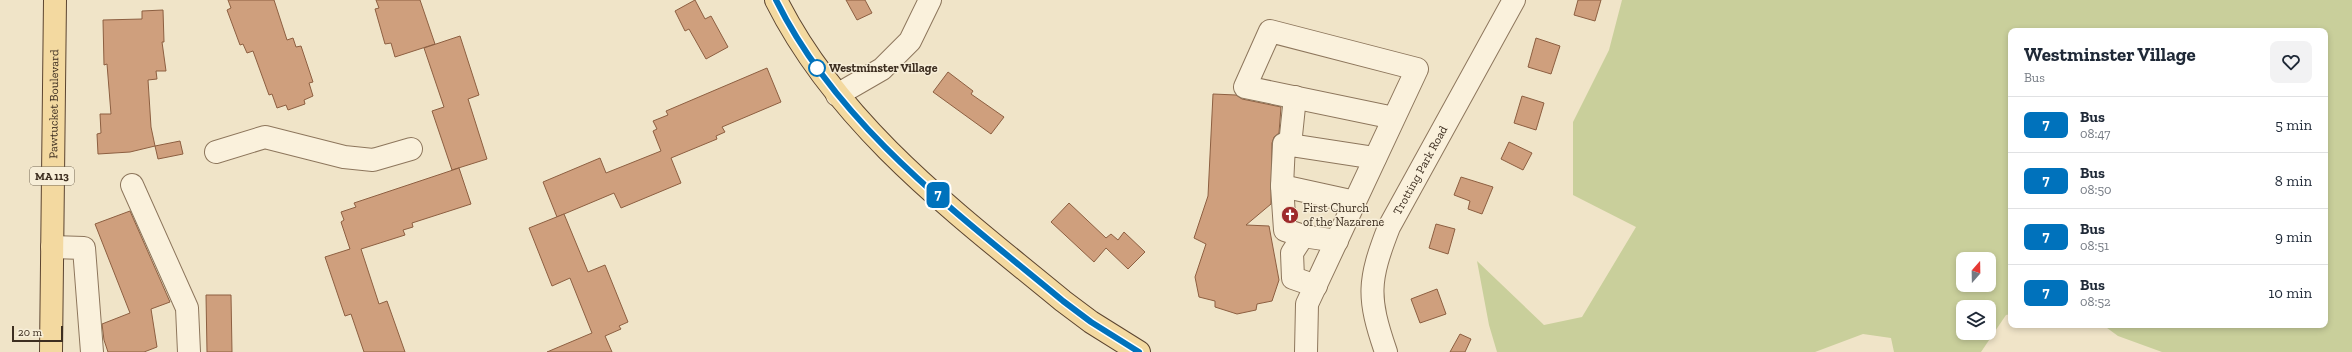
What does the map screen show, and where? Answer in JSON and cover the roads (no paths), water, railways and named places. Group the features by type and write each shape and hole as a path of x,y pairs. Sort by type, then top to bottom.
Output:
{"main road":[{"name":"Pawtucket Boulevard","path":"51,352 55,0"},
{"path":"776,0 814,65 837,95 894,156 954,210 1063,301 1091,322 1139,352"}],"street":[{"path":"837,95 882,69 910,41 930,0"},
{"name":"Trotting Park Road","path":"1386,352 1374,315 1372,281 1379,253 1389,227 1514,0"},
{"path":"1306,352 1307,304 1417,69 1270,31 1245,87 1394,118"},
{"path":"1290,145 1295,97"},
{"path":"216,152 265,137 344,157 373,160 411,149"},
{"path":"1336,241 1303,236 1285,230 1282,186 1284,144 1375,158"},
{"path":"132,185 187,308 189,352"},
{"path":"1282,186 1355,202"},
{"path":"1303,236 1292,253 1293,278 1316,286"},
{"path":"52,247 84,248 92,352"}],"place":[{"name":"Westminster Village","path":"817,68"},
{"name":"First Church of the Nazarene","path":"1290,215"}]}
